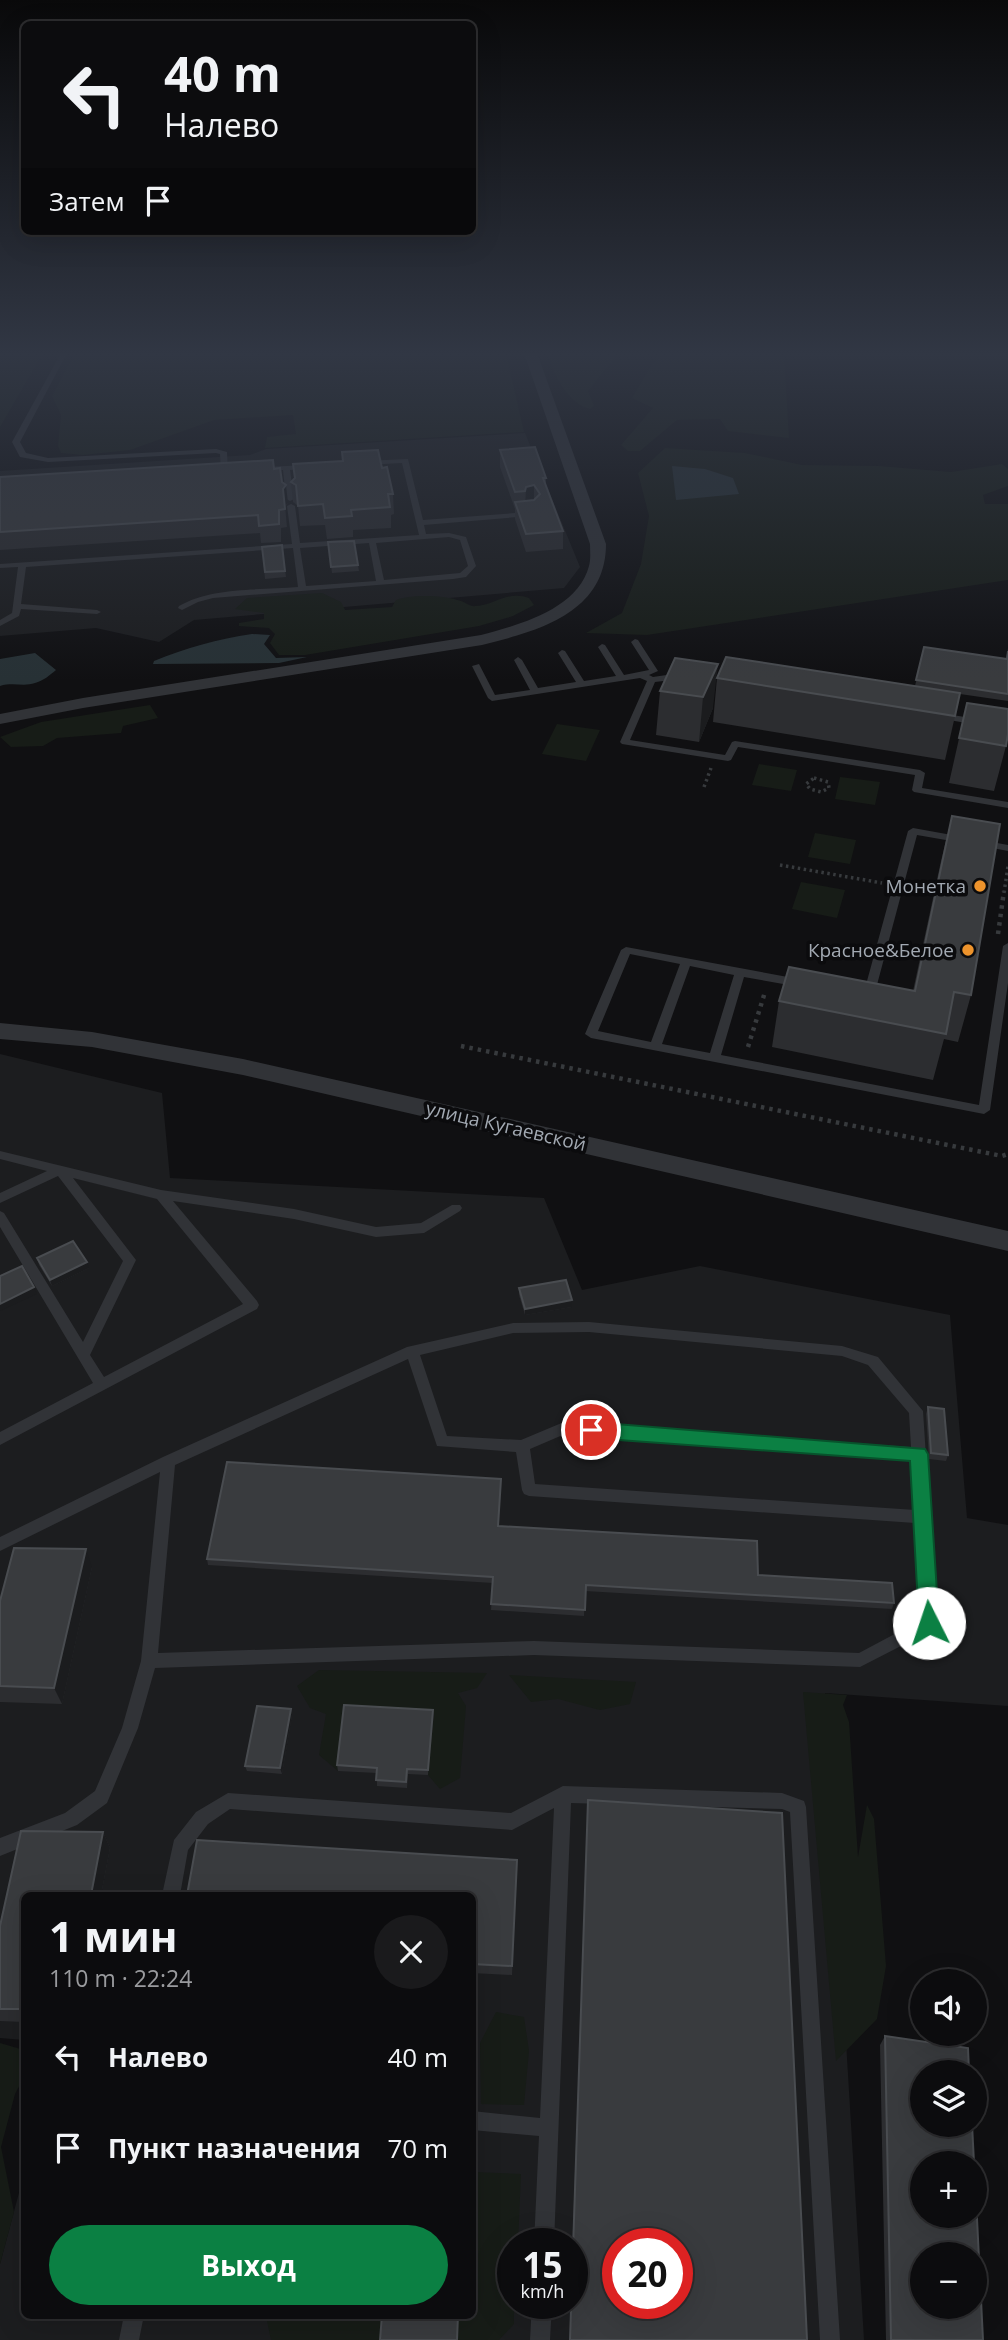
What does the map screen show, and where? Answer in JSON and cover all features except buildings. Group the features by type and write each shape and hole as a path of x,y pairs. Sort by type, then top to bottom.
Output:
{"street":[{"path":"0,719 516,632 571,603 582,594 599,566 598,544 569,462"},
{"name":"улица Кугаевской","path":"0,1031 35,1032 134,1045 243,1067 1008,1241"}],"lane":[{"path":"225,462 226,472"},
{"path":"352,464 384,462"},
{"path":"405,462 423,537"},
{"path":"262,470 312,467"},
{"path":"286,468 302,589"},
{"path":"212,473 238,471"},
{"path":"420,523 533,513 531,507"},
{"path":"0,566 449,535 463,539 472,566 469,572 453,577 213,596 195,600 182,608"},
{"path":"372,540 380,583"},
{"path":"0,623 16,614 22,564"},
{"path":"18,606 97,611"},
{"path":"476,666 492,698 654,671 635,642"},
{"path":"602,647 622,678"},
{"path":"562,653 581,684"},
{"path":"518,660 535,691"},
{"path":"641,675 652,680 673,675 687,677"},
{"path":"652,680 625,742 728,758 735,744 919,773 918,790 1008,805"},
{"path":"927,714 1008,727"},
{"path":"855,993 868,996 913,831 1008,848"},
{"path":"817,986 626,950 591,1034 984,1110 1002,946"},
{"path":"655,1046 686,962"},
{"path":"714,1059 740,973"},
{"path":"0,1155 161,1195 294,1214 376,1232 424,1228 456,1208"},
{"path":"0,1198 60,1170"},
{"path":"60,1170 130,1261 83,1355"},
{"path":"0,1439 252,1305 161,1195"},
{"path":"0,1216 101,1385"},
{"path":"0,1544 169,1461 412,1350 513,1328 589,1327 842,1351 873,1361 916,1411 929,1623 860,1660 534,1648 149,1661"},
{"path":"412,1350 442,1442 522,1447 564,1428 919,1454"},
{"path":"522,1447 529,1490 922,1517"},
{"path":"0,1847 71,1819 101,1797 130,1728 149,1661 169,1461"},
{"path":"545,2228 563,1794"},
{"path":"172,1892 180,1846 202,1818 228,1801 512,1822 563,1794 782,1801 798,1807 830,2340"},
{"path":"476,2120 549,2128"},
{"path":"129,2340 133,2319"},
{"path":"540,2340 541,2319"}],"path":[{"path":"814,778 824,780 830,785 821,792 806,786 807,781 814,778"},
{"path":"780,865 898,886"},
{"path":"1002,946 1008,866"},
{"path":"747,1051 766,988"},
{"path":"461,1046 1002,1156 1008,1154"}],"shaded area":[{"path":"138,462 537,462 580,567 564,588 194,620 159,642 96,628 0,636 0,471"},
{"path":"650,462 789,462 951,472 1002,464 1008,469 1008,486 983,495 985,504 1008,504 1008,580 647,635 586,633 622,613 641,564 649,516 638,473"},
{"path":"672,466 705,469 733,478 739,494 676,500"},
{"path":"322,593 341,602 345,610 392,607 396,600 419,596 446,597 474,606 521,596 529,598 534,605 513,616 479,626 305,655 279,655 270,643 275,634 269,628 239,626 239,623 264,619 264,613 235,609 247,598"},
{"path":"252,634 270,635 264,644 276,658 307,657 279,663 153,664 154,661 190,648"},
{"path":"35,653 56,670 35,683 0,686 0,659"},
{"path":"150,705 158,718 123,726 121,733 57,738 43,746 11,747 0,737 41,722"},
{"path":"557,724 600,730 586,761 542,754"},
{"path":"759,764 797,770 791,791 752,785"},
{"path":"840,777 880,782 875,805 835,799"},
{"path":"815,833 856,840 850,864 808,857"},
{"path":"801,882 845,890 837,918 792,909"},
{"path":"0,1054 162,1093 170,1178 544,1198 582,1290 700,1266 950,1315 967,1518 1008,1525 1008,1706 825,1693 864,2340 0,2340 0,2264 21,2185 21,2319 476,2319 476,1892 21,1892 21,2040 0,2038"},
{"path":"319,1670 487,1673 477,1688 458,1693 466,1706 460,1778 440,1789 428,1775 346,1711 338,1771 319,1755 326,1714 310,1708 297,1686"},
{"path":"509,1675 636,1682 630,1704 600,1710 558,1699 531,1702"},
{"path":"803,1692 847,1695 843,1705 849,1722 858,1857 867,1805 874,1819 886,1966 877,2019 836,2061"},
{"path":"496,2012 524,2017 529,2051 524,2105 481,2104 480,2043"},
{"path":"0,2043 21,2049 21,2083 15,2094 1,2147 14,2212 0,2264"},
{"path":"476,2172 521,2174 519,2228 497,2228 497,2319 514,2319 514,2324 499,2340 457,2340 458,2319 476,2319"},
{"path":"383,2319 381,2340 271,2340 267,2321"}],"place":[{"name":"Монетка","path":"980,886"},
{"name":"Красное&Белое","path":"968,950"}],"route":[{"path":"591,1430 919,1454 929,1623"}]}
